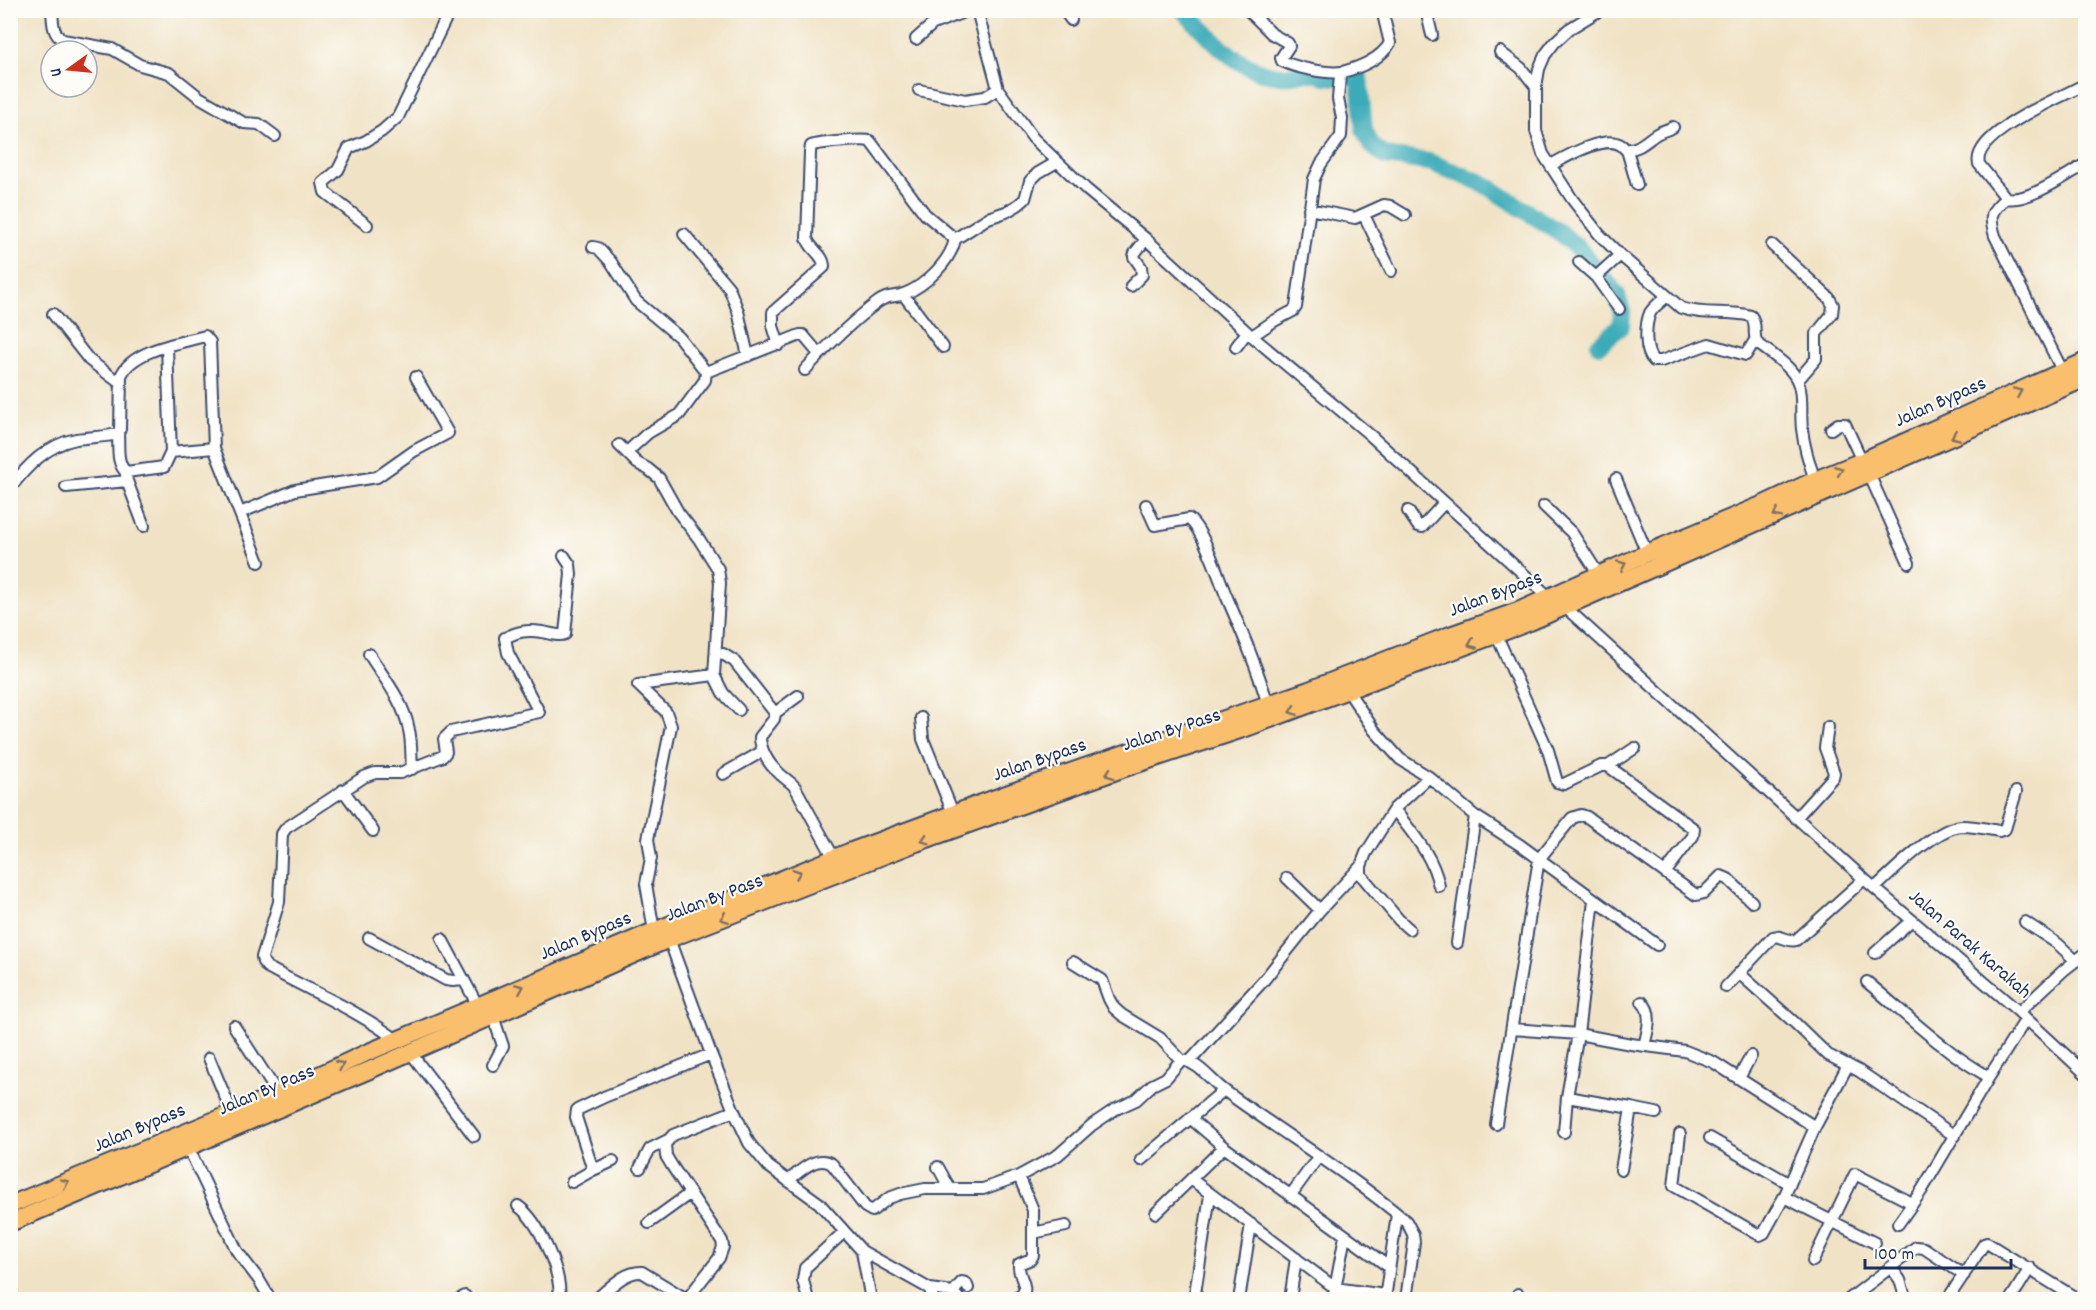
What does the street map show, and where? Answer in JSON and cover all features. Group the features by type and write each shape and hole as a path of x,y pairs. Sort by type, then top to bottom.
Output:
{"highway":[{"name":"Jalan Bypass","path":"1931,438 2085,361"},
{"path":"1865,467 1931,438 2085,379"},
{"name":"Jalan Bypass","path":"10,1205 278,1094 364,1054 404,1046 478,1006 834,858 964,815 1268,705 1518,610 1815,480 1865,467"},
{"name":"Jalan Bypass","path":"1348,691 1565,607 1865,467"},
{"name":"Jalan By Pass","path":"10,1222 188,1147 404,1046 492,1016 669,939 865,862 964,815 1348,691"}],"street":[{"path":"52,10 54,29 58,37 63,40 112,49 140,65 169,73 204,101 244,123 259,124 275,136"},
{"path":"367,225 325,192 323,183 338,170 349,148 366,141 398,117 450,10"},
{"path":"916,39 933,24 969,10"},
{"name":"Jalan Parak Karakah","path":"977,10 998,89 1033,138 1057,162 1250,334 1370,435 1549,597 1565,607 1796,818 2085,1074"},
{"path":"1064,10 1071,20"},
{"path":"1248,10 1272,34 1288,43 1289,46 1281,58 1285,63 1340,76 1369,62 1387,48 1390,43 1382,10"},
{"path":"1426,10 1432,35"},
{"path":"1600,10 1569,29 1555,42 1545,55 1539,69 1536,87 1536,131 1543,154 1572,199 1599,234 1681,308 1691,312 1751,316 1756,322 1755,340 1748,354 1708,344 1662,361 1654,361 1649,355 1647,346 1649,315 1667,296"},
{"path":"1500,52 1521,68 1536,87"},
{"path":"1236,347 1250,334 1293,311 1296,307 1314,178 1341,136 1342,125 1338,99 1340,76"},
{"path":"2085,84 1996,133 1981,148 1978,158 1979,164 2006,198 2014,200 2021,199 2085,164"},
{"path":"919,90 965,100 985,97 998,89"},
{"path":"1627,150 1673,128"},
{"path":"779,345 773,326 773,312 824,267 824,261 809,245 807,238 810,152 814,144 863,139 870,141 925,214 955,238"},
{"path":"1551,165 1580,150 1598,144 1621,144 1627,150 1637,185"},
{"path":"955,238 988,218 1018,205 1025,199 1030,181 1038,173 1057,162"},
{"path":"2006,198 1996,206 1991,217 1995,236 2062,372"},
{"path":"1309,209 1355,218 1384,205 1405,215"},
{"path":"1364,215 1391,271"},
{"path":"684,234 729,288 738,311 748,356"},
{"path":"805,370 846,327 881,299 889,295 903,294 931,277 953,251 955,238"},
{"path":"1131,286 1142,275 1141,267 1134,257 1146,239"},
{"path":"1772,245 1829,298 1833,305 1832,314 1816,334 1816,359 1798,380"},
{"path":"593,247 598,248 610,262 636,301 679,338 706,372 705,380 679,415 623,448 637,463 659,478 678,512 699,539 720,574 714,675 723,693 740,710"},
{"path":"1599,274 1620,255"},
{"path":"1579,262 1599,274 1619,309"},
{"path":"903,294 943,347"},
{"path":"53,314 89,360 120,383"},
{"path":"706,372 803,335 819,354"},
{"path":"144,526 120,462 118,434 120,429 120,383 125,369 139,357 205,336 209,340 214,448 259,562"},
{"path":"1755,340 1798,380 1806,452 1815,480"},
{"path":"66,487 164,467 171,452 167,347"},
{"path":"240,513 295,490 377,477 414,451 448,433 416,377"},
{"path":"1831,429 1838,424 1845,424 1909,563"},
{"path":"10,488 31,462 60,444 75,439 118,434"},
{"path":"171,452 214,448"},
{"path":"1616,478 1647,553"},
{"path":"1408,512 1418,526 1422,527 1444,503"},
{"path":"1146,505 1155,525 1188,519 1195,525 1217,571 1260,677 1268,705"},
{"path":"1544,506 1572,533 1599,575"},
{"path":"474,1136 404,1046 369,1021 267,967 262,960 279,902 282,834 286,828 371,774 400,773 445,755 444,739 452,732 539,712 508,652 505,638 519,630 542,632 555,636 565,634 571,573 570,565 564,556"},
{"path":"1496,634 1548,750 1557,782 1564,784 1601,766 1608,766 1635,748"},
{"path":"369,654 398,699 407,721 412,769"},
{"path":"723,654 734,661 775,713"},
{"path":"654,931 646,884 651,858 647,842 671,726 666,712 638,685 714,675"},
{"path":"1348,691 1386,745 1401,759 1429,777 1475,816 1539,859 1657,945"},
{"path":"798,696 775,713 774,719 760,737 763,751 774,769 795,787 834,858"},
{"path":"921,718 923,739 964,815"},
{"path":"1796,818 1833,777 1825,748 1828,728"},
{"path":"723,774 763,751"},
{"path":"1608,766 1694,829 1693,836 1665,873"},
{"path":"1409,929 1398,920 1361,874 1361,866 1366,853 1395,809 1429,777"},
{"path":"343,790 373,831"},
{"path":"1875,888 1911,854 1946,831 1961,826 2000,831 2005,829 2016,792"},
{"path":"1395,809 1430,857 1435,866 1439,886"},
{"path":"1496,1124 1539,859 1572,818 1581,815 1587,817 1696,895 1704,893 1718,878 1724,877 1752,902"},
{"path":"1457,943 1475,816"},
{"path":"788,1181 816,1162 825,1160 832,1164 865,1208 872,1210 889,1198 900,1194 925,1190 983,1189 1019,1176 1058,1155 1092,1125 1114,1110 1136,1100 1186,1060 1264,980 1320,910 1361,866"},
{"path":"1287,878 1320,910"},
{"path":"1726,987 1773,937 1796,940 1864,879"},
{"path":"1564,1132 1594,900"},
{"path":"1875,953 1912,920"},
{"path":"1898,1224 1922,1191 1955,1136 2022,1016 2083,956 2058,944 2025,921"},
{"path":"369,938 446,980 457,982 464,980"},
{"path":"442,939 478,1006"},
{"path":"669,939 734,1111 756,1153 768,1166 819,1203 862,1251 932,1294 957,1296 962,1282 966,1283 968,1288"},
{"path":"1073,962 1102,980 1109,999 1122,1015 1161,1038 1224,1090 1319,1156 1410,1226 1414,1242 1406,1299"},
{"path":"1740,974 1828,1055 1848,1065 1955,1136"},
{"path":"1867,982 1924,1032 1989,1077"},
{"path":"1642,1002 1648,1012 1648,1028 1644,1046"},
{"path":"492,1016 503,1046 493,1065"},
{"path":"234,1026 278,1094"},
{"path":"1512,1029 1578,1035 1686,1051 1713,1062 1815,1127"},
{"path":"593,1170 576,1117 577,1110 603,1097 711,1054"},
{"path":"1738,1078 1751,1056"},
{"path":"208,1058 232,1113"},
{"path":"1680,1134 1674,1186 1760,1235 1764,1233 1784,1197 1815,1127 1848,1065"},
{"path":"1141,1160 1224,1090"},
{"path":"1567,1097 1656,1113"},
{"path":"1621,1170 1631,1108"},
{"path":"640,1168 650,1149 673,1136 734,1111"},
{"path":"1190,1118 1224,1147 1389,1267"},
{"path":"1710,1138 1790,1184"},
{"path":"595,1299 635,1271 642,1272 686,1299 692,1296 719,1258 723,1247 722,1241 666,1156 665,1144 668,1140"},
{"path":"188,1147 237,1251 260,1280 271,1299"},
{"path":"1156,1213 1224,1147"},
{"path":"1290,1196 1319,1156"},
{"path":"572,1182 613,1161"},
{"path":"938,1167 950,1189"},
{"path":"1813,1261 1855,1174 1912,1203"},
{"path":"1011,1299 1022,1296 1024,1293 1019,1264 1033,1257 1033,1210 1019,1176"},
{"path":"1191,1179 1210,1196 1335,1288 1385,1297 1397,1214"},
{"path":"649,1223 689,1194"},
{"path":"1194,1299 1210,1196"},
{"path":"1784,1197 1875,1243"},
{"path":"518,1206 530,1218 553,1260 558,1279 559,1299"},
{"path":"1239,1299 1251,1224"},
{"path":"1033,1233 1066,1226"},
{"path":"808,1299 803,1280 805,1268 844,1232"},
{"path":"1333,1299 1345,1236"},
{"path":"1947,1299 1984,1244 1987,1243 2079,1299"},
{"path":"1848,1299 1912,1249 1922,1246 1964,1275"},
{"path":"862,1251 871,1299"},
{"path":"1290,1299 1296,1258"},
{"path":"1891,1267 1900,1280 1906,1299"},
{"path":"2010,1299 2030,1268"}],"waterway":[{"path":"1183,10 1229,54 1256,70 1271,75 1286,76 1306,73 1329,77 1359,78 1364,129 1371,145 1385,156 1429,162 1482,183 1562,234 1579,249 1617,295 1622,312 1621,326 1599,345"}]}
